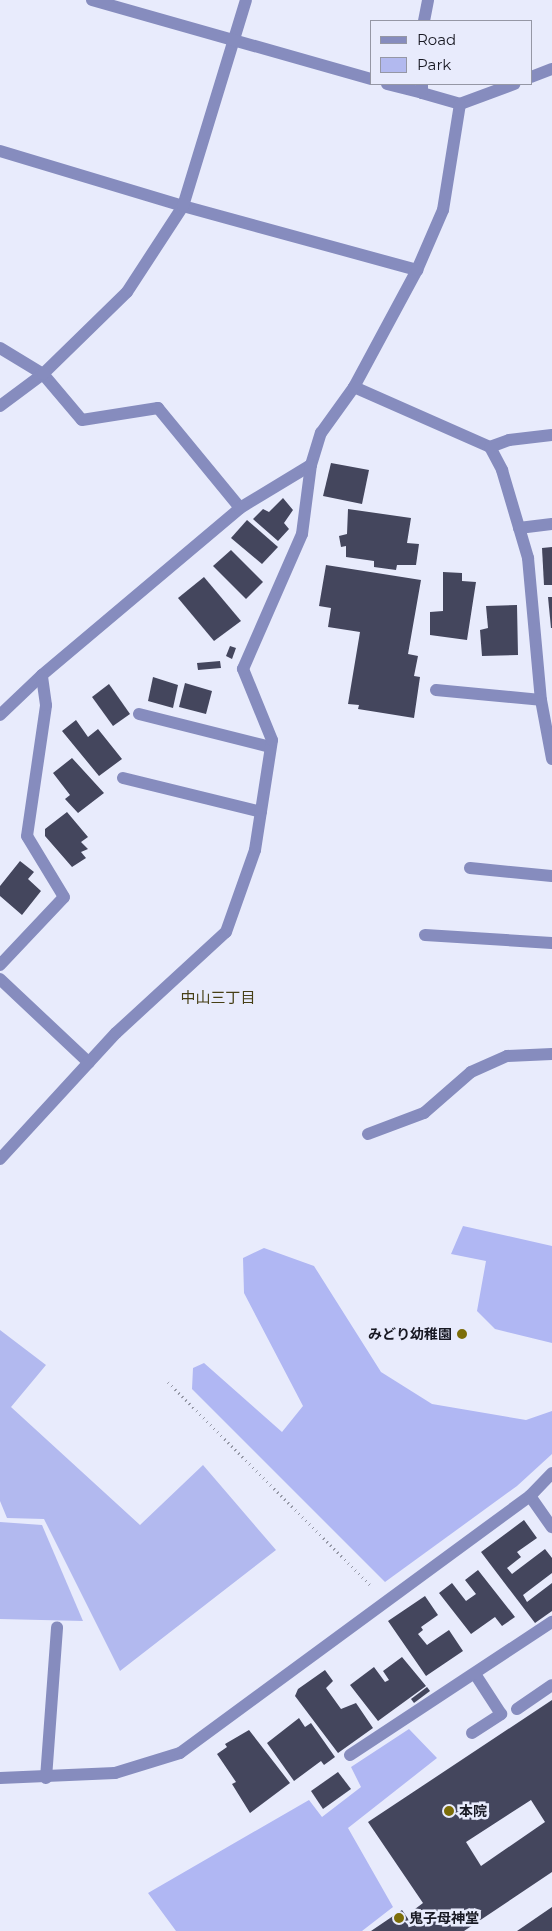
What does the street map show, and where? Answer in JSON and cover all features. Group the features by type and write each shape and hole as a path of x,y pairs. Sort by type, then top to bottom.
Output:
{"street":[{"path":"92,0 370,79"},
{"path":"0,406 43,374 127,292 183,206 246,0"},
{"path":"424,20 428,0"},
{"path":"532,78 552,69"},
{"path":"394,85 422,89 460,104 511,85"},
{"path":"0,1159 88,1063 226,932 255,850 272,740 243,669 302,534 311,465 321,433 354,388 417,270 443,210 460,104"},
{"path":"0,151 183,206 417,270"},
{"path":"0,348 43,374 82,420 158,408 240,508"},
{"path":"354,388 490,448 502,470 528,558 541,700 552,759"},
{"path":"490,448 509,440 552,435"},
{"path":"0,715 42,675 240,508 311,465"},
{"path":"519,528 552,524"},
{"path":"0,965 64,897 27,836 46,705 42,675"},
{"path":"436,690 541,700"},
{"path":"139,714 270,747"},
{"path":"123,778 261,812"},
{"path":"470,868 552,876"},
{"path":"425,936 552,944"},
{"path":"0,980 88,1063"},
{"path":"368,1134 424,1113 471,1072 508,1056 552,1054"},
{"path":"0,1778 46,1778 115,1773 180,1753 530,1496 552,1473"},
{"path":"530,1496 552,1528"},
{"path":"350,1755 552,1622"},
{"path":"46,1778 57,1627"},
{"path":"472,1733 500,1714 475,1674"},
{"path":"517,1709 552,1686"}],"path":[{"path":"168,1382 386,1601"}],"green space":[{"path":"0,1330 46,1365 11,1407 140,1525 203,1465 276,1550 120,1671 44,1519 7,1518 0,1501"},
{"path":"0,1522 42,1525 83,1621 0,1619"}],"shaded area":[{"path":"463,1226 552,1246 552,1343 495,1329 477,1311 486,1261 451,1254"},
{"path":"264,1248 314,1266 381,1372 432,1404 526,1420 552,1411 552,1454 517,1486 385,1582 192,1389 193,1368 204,1363 282,1432 303,1406 244,1293 243,1258"},
{"path":"409,1729 437,1758 348,1828 393,1907 362,1931 176,1931 148,1893 309,1800 322,1817 361,1787 351,1767"}],"building":[{"path":"331,463 369,470 362,504 323,496"},
{"path":"283,498 293,510 284,523 289,529 278,541 253,519 263,509 269,512"},
{"path":"348,509 411,518 407,543 419,544 416,565 397,565 396,570 374,567 374,561 346,557 346,546 341,547 339,536 347,534"},
{"path":"247,520 278,547 262,564 231,538"},
{"path":"552,547 552,585 544,585 542,548"},
{"path":"231,550 263,582 246,599 213,566"},
{"path":"326,565 421,580 408,654 418,656 414,676 420,677 414,718 358,709 359,705 348,704 360,632 328,627 331,608 319,606"},
{"path":"443,572 462,573 462,581 476,582 467,640 430,635 430,612 443,611"},
{"path":"204,577 241,621 214,641 178,598"},
{"path":"548,597 552,597 552,628 551,628"},
{"path":"517,605 518,655 482,656 480,630 488,628 486,606"},
{"path":"230,646 236,648 232,659 226,656"},
{"path":"220,661 221,668 198,670 197,663"},
{"path":"153,677 178,685 173,708 148,701"},
{"path":"185,683 212,691 206,714 179,707"},
{"path":"109,684 130,714 113,726 92,697"},
{"path":"76,720 88,737 98,729 122,759 99,776 62,731"},
{"path":"72,758 104,793 78,813 65,799 70,795 53,773"},
{"path":"67,812 88,837 81,842 88,849 81,852 86,858 72,867 45,836 45,829"},
{"path":"20,861 34,872 28,879 41,891 22,915 0,896 0,886"},
{"path":"524,1520 537,1538 517,1552 521,1557 507,1568 512,1574 545,1549 552,1558 552,1573 523,1595 527,1602 552,1583 552,1611 535,1623 481,1552"},
{"path":"478,1570 515,1617 502,1626 495,1617 471,1634 439,1593 452,1583 466,1601 476,1594 465,1580"},
{"path":"425,1596 438,1615 421,1627 423,1630 418,1634 427,1645 449,1630 463,1651 426,1676 388,1621"},
{"path":"402,1657 426,1686 378,1721 350,1685 374,1667 385,1682 389,1680 383,1671"},
{"path":"325,1670 333,1681 326,1688 341,1709 356,1703 373,1728 338,1753 295,1696 298,1689"},
{"path":"427,1687 430,1691 414,1703 411,1699"},
{"name":"本院","path":"552,1700 552,1872 464,1931 371,1931 402,1910 413,1926 419,1922 411,1912 423,1903 368,1822","holes":["531,1800 545,1822 481,1866 466,1842"]},
{"path":"299,1718 305,1727 311,1723 335,1757 324,1765 321,1761 294,1781 267,1743"},
{"path":"249,1730 290,1783 250,1813 232,1784 236,1782 217,1754 227,1747 225,1744"},
{"path":"338,1772 351,1789 323,1809 311,1791"},
{"path":"552,1907 552,1931 517,1931"}],"place":[{"name":"みどり幼稚園","path":"462,1334"},
{"name":"本院","path":"449,1811"},
{"name":"鬼子母神堂","path":"399,1918"}],"district":[{"name":"中山三丁目","path":"218,998"}]}
